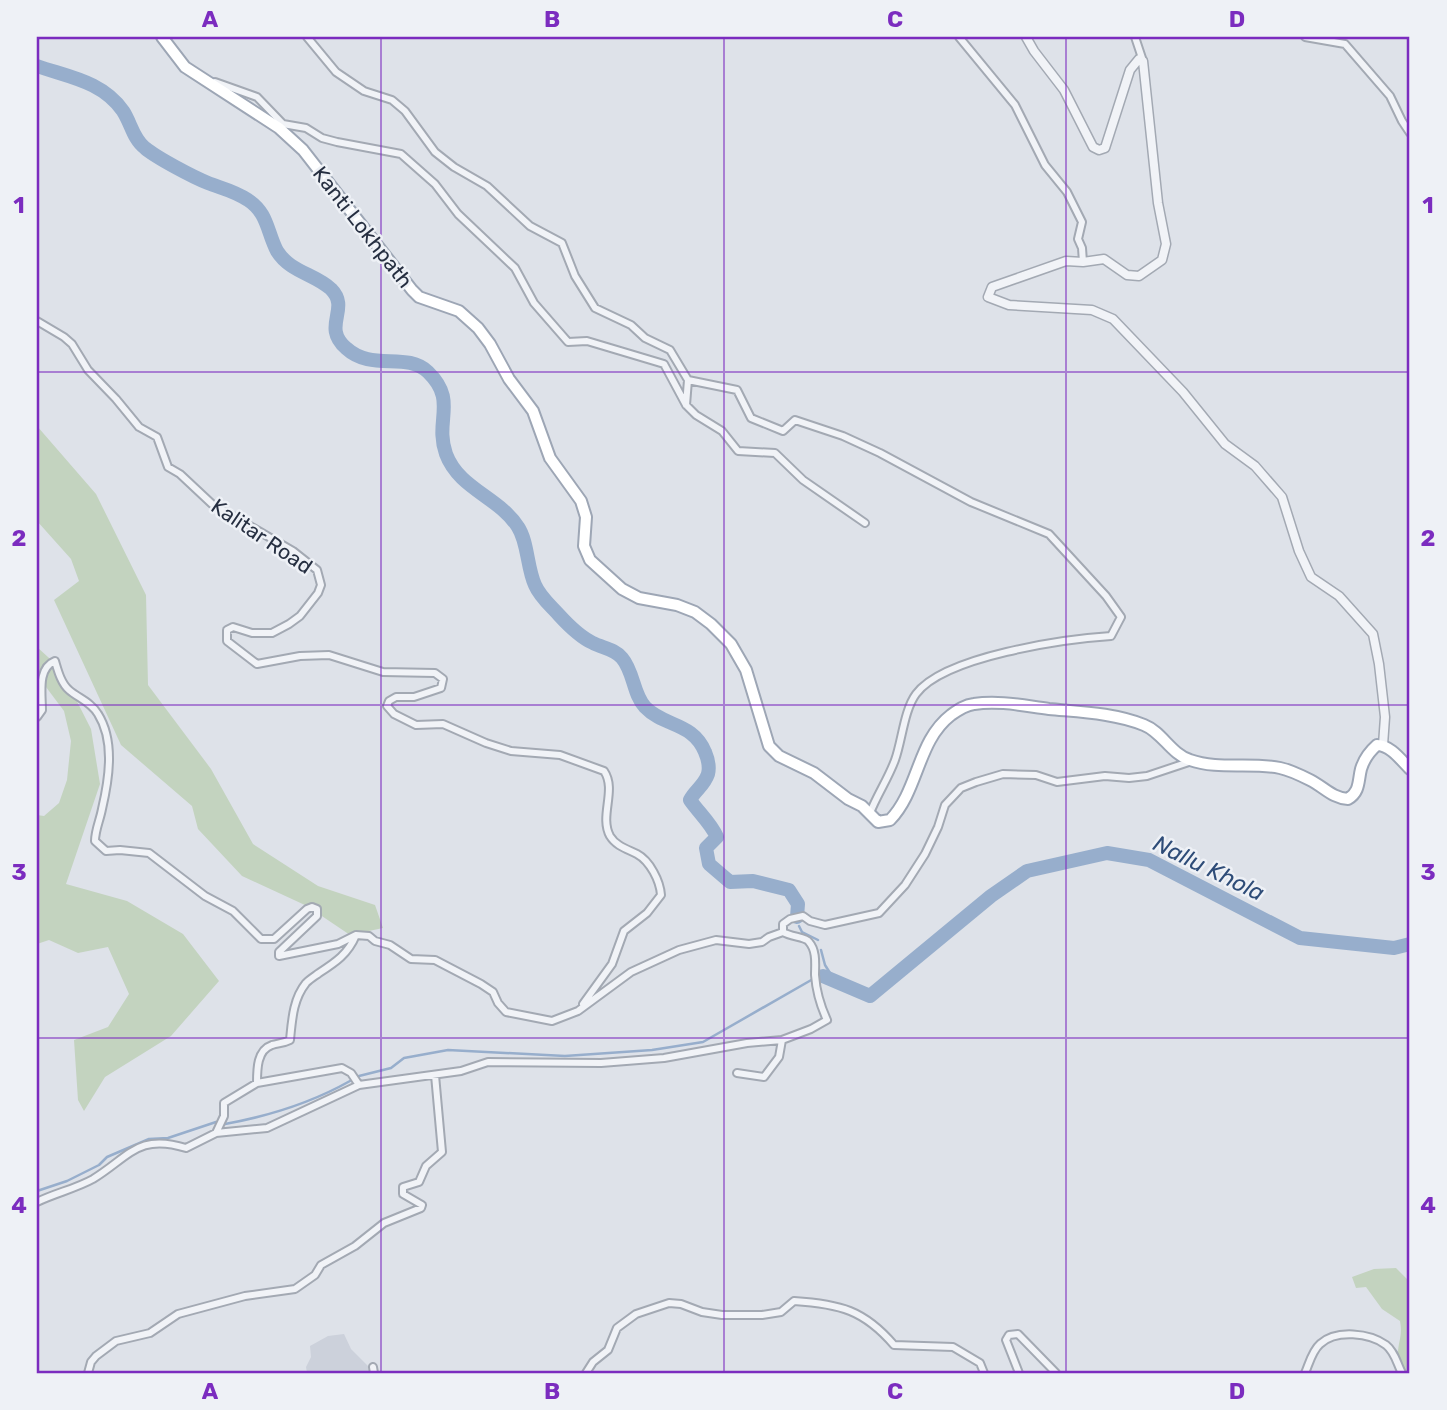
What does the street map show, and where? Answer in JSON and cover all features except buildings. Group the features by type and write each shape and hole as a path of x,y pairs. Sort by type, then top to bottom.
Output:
{"main road":[{"name":"Kanti Lokhpath","path":"162,37 185,66 279,128 303,150 419,297 459,311 484,336 498,355 509,379 533,411 550,458 581,501 586,517 584,546 590,560 622,589 639,598 677,605 695,612 711,624 731,644 746,670 769,746 779,756 824,780 848,799 862,806 869,814"},
{"path":"869,814 881,823 894,815 908,793 936,729 959,709 988,702 1125,719 1145,725 1176,752 1191,761 1280,768 1311,780 1340,799 1348,799 1356,793 1361,769 1368,753 1377,745 1383,745 1410,769"}],"street":[{"path":"307,37 336,72 364,91 392,100 405,111 435,152 487,186 530,226 562,243 575,276 595,307 631,325 645,338 670,350 688,380 686,405"},
{"path":"959,37 1015,105 1045,165 1068,192 1082,222 1078,239 1083,262"},
{"path":"1026,37 1064,89 1093,148 1099,150 1105,148 1130,70 1139,59 1143,61"},
{"path":"1135,37 1143,61 1157,203 1166,244 1162,260 1139,276 1127,275 1104,259 1066,261 992,287 988,297 1009,305 1092,310 1113,319 1183,392 1225,444 1255,466 1282,497 1299,551 1311,577 1339,596 1373,634 1385,717 1383,745"},
{"path":"1306,37 1345,44 1390,96 1410,133"},
{"path":"207,80 257,97 283,124 306,128 322,138 337,142 401,154 435,184 458,214 515,268 534,303 568,342 587,341 664,363 686,405 696,415 722,430 738,451 775,453 803,480 865,523"},
{"name":"Kalitar Road","path":"37,321 72,344 88,370 117,399 139,427 157,437 168,467 180,474 212,504 293,551 317,570 321,585 300,616 272,633 252,633 233,627 227,630 227,641 257,664 300,656 329,655 383,672 435,673 443,678 441,688 414,697 396,697 389,701 387,706 394,714 416,725 443,724 512,751 561,755 604,771 609,788 607,826 610,836 624,849 642,858 659,882 661,895 647,913 624,931 611,964 578,1011"},
{"path":"688,380 737,390 751,418 783,430 795,420 843,436 971,502 1049,534 1106,596 1121,617 1111,636 1073,638 1027,646 955,668 923,686 914,696 895,761 869,814"},
{"path":"37,717 42,710 44,670 55,661 68,689 95,710 109,741 105,793 95,833 95,841 100,847 106,851 149,853 205,896 233,911 261,939 274,939 307,909 317,909 317,916 279,951 279,956 338,944 356,935 369,936 411,958 435,960 493,992 506,1012 552,1021 578,1011 631,972 679,950 716,940 749,944 762,942 783,932"},
{"path":"783,932 783,925 790,919 803,916 825,925 878,913 905,885 939,827 945,805 961,788 1003,774 1036,775 1057,782 1105,776 1147,776 1191,761"},
{"path":"37,1202 94,1178 139,1146 169,1142 186,1148 216,1133 267,1128 359,1084 461,1071 488,1062 601,1063 664,1058 747,1043 782,1040 827,1020 815,974 817,964 809,942 806,939 792,938 783,932"},
{"path":"257,1083 257,1064 261,1055 269,1046 290,1040 293,1010 307,982 341,959 350,949 356,935"},
{"path":"737,1073 764,1077 779,1057 782,1040"},
{"path":"216,1133 224,1116 224,1102 257,1083 342,1068 351,1073 359,1084"},
{"path":"88,1373 96,1356 116,1341 150,1333 178,1314 245,1296 295,1289 315,1275 321,1265 355,1246 384,1223 421,1208 420,1202 403,1194 403,1187 419,1182 426,1166 442,1152 435,1075"},
{"path":"586,1373 593,1362 608,1350 617,1328 636,1314 669,1303 722,1315 762,1315 781,1312 794,1300 816,1302 857,1312 884,1333 894,1345 953,1346 980,1363 984,1373"},
{"path":"1305,1373 1321,1343 1332,1337 1357,1333 1385,1344 1395,1355 1402,1373"},
{"path":"1019,1373 1006,1340 1009,1335 1018,1334 1056,1373"}],"shaded area":[{"path":"344,1334 351,1349 369,1367 371,1373 307,1373 306,1367 311,1357 310,1346 328,1336"}],"green space":[{"path":"37,426 96,494 146,595 148,685 211,769 253,844 318,886 375,905 383,928 350,935 307,906 242,876 198,829 192,806 121,745 54,600 79,581 71,559 37,521"},
{"path":"37,647 60,668 91,729 100,784 66,884 127,901 183,934 219,981 171,1036 105,1077 84,1111 78,1100 74,1040 108,1027 129,994 108,947 78,953 49,940 37,944 37,815 44,816 59,803 67,780 71,741 64,711 37,675"},
{"path":"1396,1268 1410,1282 1410,1373 1397,1373 1396,1370 1401,1369 1398,1355 1400,1321 1382,1309 1366,1287 1356,1288 1352,1277 1374,1269"}],"waterway":[{"path":"37,66 95,86 115,101 145,148 185,172 238,194 255,205 282,258 325,284 336,296 336,332 346,348 367,359 419,366 437,382 444,402 442,431 446,454 460,476 501,508 518,527 524,540 532,578 540,593 579,634 622,658 645,707 686,730 700,742 707,757 709,771 690,800 717,837 706,848 709,864 730,882 753,881 789,890 798,904 797,917"},
{"name":"Nallu Khola","path":"823,976 870,996 991,896 1027,871 1107,853 1149,860 1300,938 1394,948 1410,944"},
{"path":"799,926 802,932 818,940"},
{"path":"821,950 825,965 835,981"},
{"path":"359,1076 391,1068 404,1058 448,1050 565,1056 652,1050 703,1042 813,979"},
{"path":"225,1124 289,1108 350,1081"},
{"path":"37,1191 67,1181 99,1165 107,1157 149,1139 168,1138 216,1122"}]}
